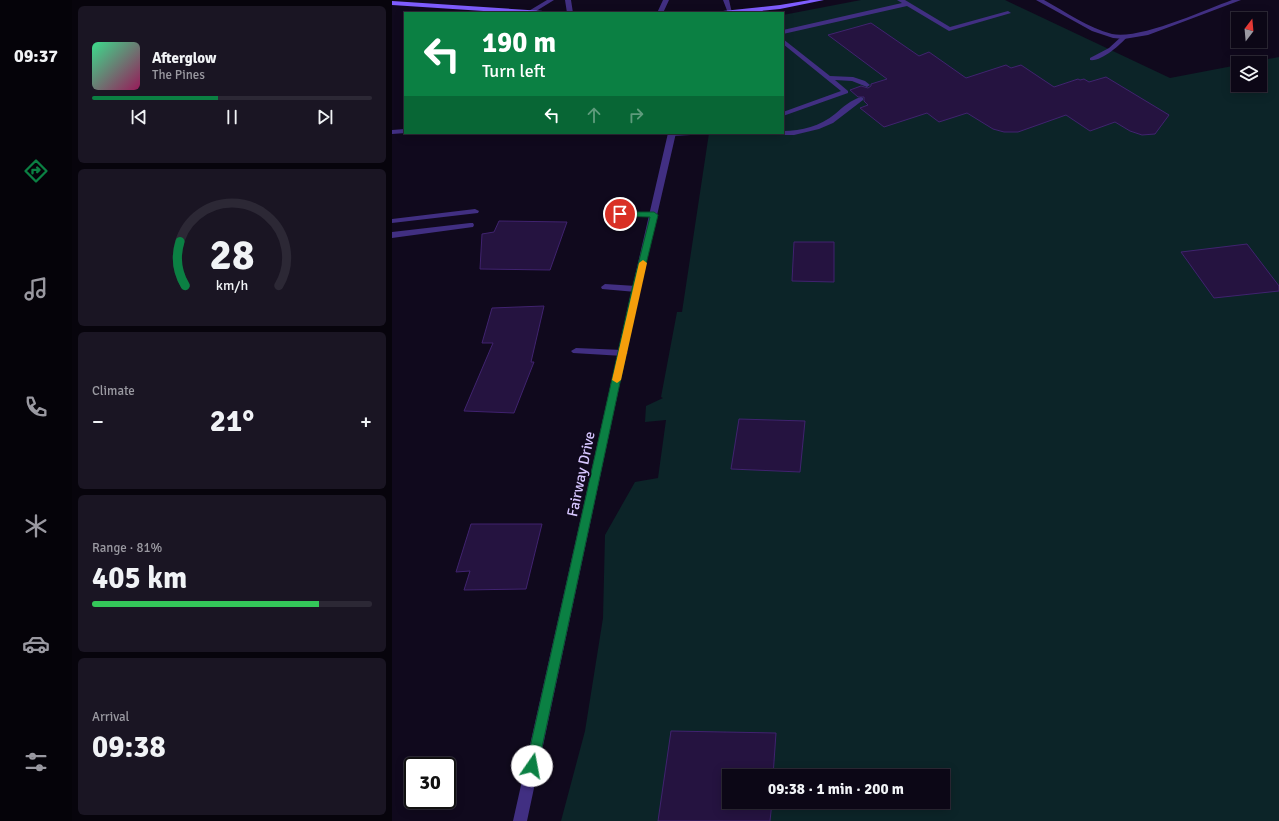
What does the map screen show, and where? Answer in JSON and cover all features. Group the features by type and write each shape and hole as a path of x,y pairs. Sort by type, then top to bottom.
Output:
{"main road":[{"path":"730,12 821,0"},
{"path":"392,3 530,12"}],"street":[{"path":"530,12 552,0"},
{"path":"568,0 570,12"},
{"path":"660,12 666,0"},
{"path":"726,0 730,12"},
{"path":"900,0 949,29 1008,13"},
{"path":"1040,0 1094,30 1124,37 1146,34 1238,0"},
{"path":"784,32 908,4"},
{"path":"1092,59 1111,49 1124,37"},
{"path":"784,42 846,92 859,100 829,122 802,132 784,133"},
{"path":"829,78 861,81 867,85"},
{"path":"784,114 846,92"},
{"path":"392,132 404,131"},
{"name":"Fairway Drive","path":"520,821 636,289 672,134"},
{"path":"392,221 475,211"},
{"path":"620,214 654,215"},
{"path":"392,236 470,225"},
{"path":"605,287 636,289"},
{"path":"576,351 622,353"}],"green space":[{"path":"861,0 1005,0 1170,78 1231,66 1231,92 1267,92 1267,59 1279,57 1279,821 561,821 585,731 603,618 605,535 635,482 658,478 666,420 645,422 646,406 663,398 661,397 677,312 682,312 709,134 784,134 784,15"}],"building":[{"path":"871,23 919,56 929,52 966,78 1006,65 1011,68 1021,65 1054,87 1078,79 1084,79 1089,82 1106,77 1169,115 1155,134 1142,135 1130,131 1115,122 1090,131 1066,115 1018,132 1004,132 993,129 967,113 939,122 927,113 884,127 860,108 868,105 864,101 864,97 858,97 850,90 861,86 868,88 871,84 887,79 828,35"},
{"path":"499,221 567,222 550,270 480,269 482,234 494,232"},
{"path":"794,242 834,242 834,282 792,281"},
{"path":"1247,244 1279,286 1279,291 1214,298 1181,252"},
{"path":"544,306 531,362 534,362 514,413 464,411 493,343 482,343 492,308"},
{"path":"739,419 805,421 800,472 731,469"},
{"path":"471,524 542,524 526,589 464,590 470,571 456,572"},
{"path":"671,731 776,733 773,769 722,769 722,809 771,809 770,821 658,821"}],"slow traffic":[{"path":"617,380 643,263"}],"route":[{"path":"532,766 636,289 654,215 620,214"}]}
